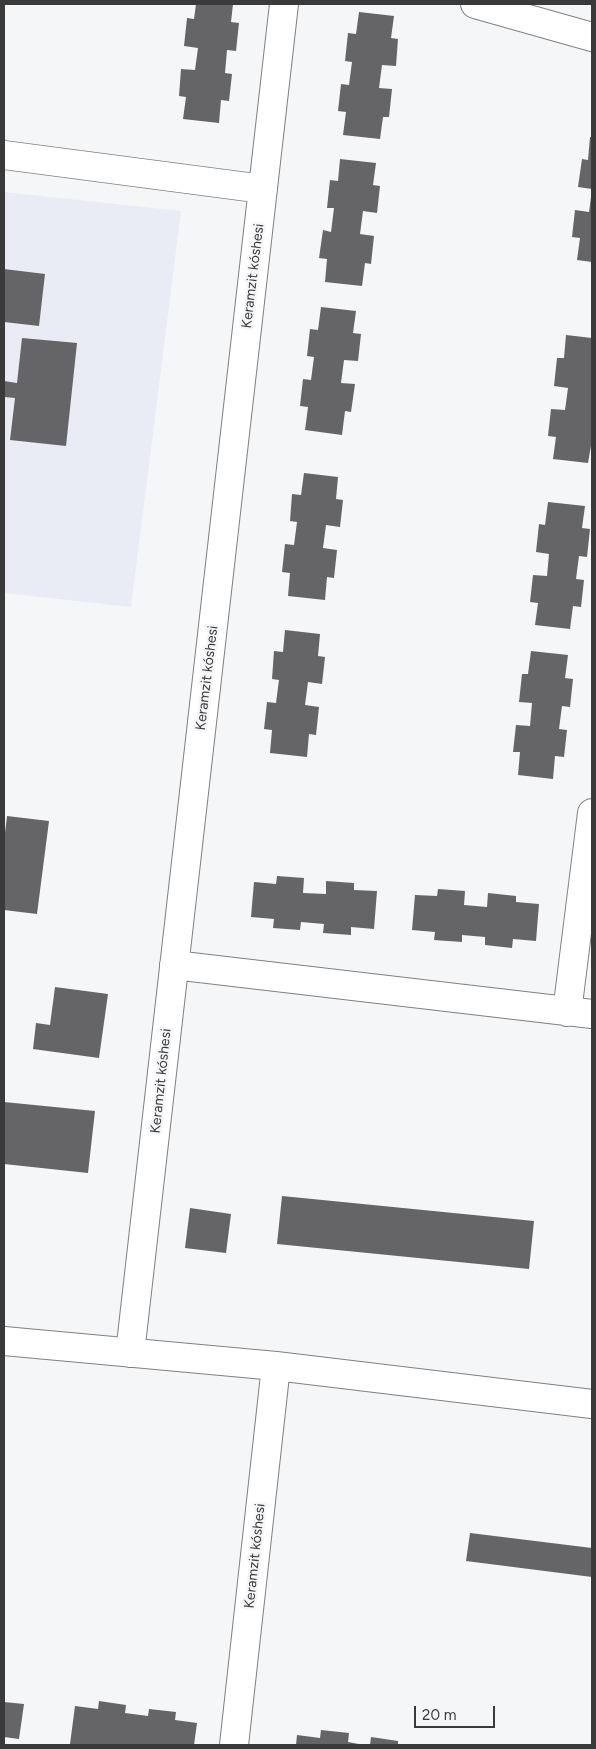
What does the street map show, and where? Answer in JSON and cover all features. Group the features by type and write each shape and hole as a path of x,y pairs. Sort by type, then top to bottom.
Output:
{"street":[{"name":"Keramzit kóshesi","path":"130,1353 284,4"},
{"path":"475,4 592,37"},
{"path":"4,155 262,189"},
{"path":"174,965 580,1013 592,813"},
{"path":"4,1341 276,1366 592,1404"},
{"name":"Keramzit kóshesi","path":"234,1745 276,1366"}],"shaded area":[{"path":"4,192 181,211 131,607 4,593"}],"building":[{"path":"196,4 233,4 231,22 239,23 236,51 227,50 225,73 232,74 229,101 221,100 219,123 183,119 186,97 179,96 181,69 195,70 198,48 184,46 187,18 194,19"},
{"path":"359,12 394,16 391,38 398,39 396,66 382,65 379,88 392,89 389,117 383,117 380,139 343,135 346,112 338,111 341,84 349,85 352,62 345,61 348,33 356,34"},
{"path":"590,137 592,137 592,189 578,187 582,159 588,160"},
{"path":"340,159 376,163 373,185 380,186 377,213 363,211 360,234 374,236 371,264 365,263 362,286 325,282 327,259 319,258 323,230 331,232 334,208 327,208 330,180 338,181"},
{"path":"591,197 592,262 577,260 580,238 572,237 575,210 589,212"},
{"path":"4,269 45,274 39,326 4,322"},
{"path":"321,307 356,311 353,333 361,334 358,361 344,360 341,383 355,384 351,412 345,411 342,435 305,430 308,407 300,406 303,379 311,380 314,357 307,356 310,329 318,330"},
{"path":"566,335 592,338 592,440 588,463 553,459 556,437 548,436 551,409 565,410 568,388 554,386 557,358 564,358"},
{"path":"22,338 77,343 66,446 10,440 15,398 4,397 4,381 17,383"},
{"path":"304,473 338,477 336,499 343,500 340,527 326,525 323,548 337,550 334,578 327,577 325,600 288,596 290,573 282,572 285,544 294,545 297,522 290,521 292,494 301,495"},
{"path":"548,502 585,506 582,528 590,529 587,557 579,556 576,579 584,580 581,607 573,606 570,629 535,625 538,603 530,602 533,575 547,576 549,554 536,552 539,524 545,525"},
{"path":"285,630 320,634 318,656 325,657 322,684 308,682 305,705 319,707 316,735 309,734 307,757 270,753 272,730 264,729 267,702 276,703 279,680 272,679 274,651 283,652"},
{"path":"531,651 568,655 565,678 573,679 570,707 562,706 559,729 567,730 564,757 555,756 553,779 518,775 520,752 513,752 516,725 530,726 532,703 519,702 522,674 528,674"},
{"path":"7,816 49,821 37,914 4,910 4,841"},
{"path":"277,876 304,878 303,893 326,894 326,881 354,883 354,890 377,891 374,929 351,927 351,935 323,933 324,924 301,922 300,930 273,928 274,919 251,917 254,882 276,884"},
{"path":"438,889 465,891 464,905 487,907 488,893 516,896 516,902 539,904 536,941 513,939 512,948 485,945 485,937 462,935 462,942 434,940 435,932 412,930 415,895 437,896"},
{"path":"55,987 108,994 99,1058 33,1049 36,1023 50,1025"},
{"path":"4,1102 95,1111 88,1173 4,1164"},
{"path":"282,1196 534,1221 529,1269 277,1244"},
{"path":"190,1208 231,1214 226,1253 185,1248"},
{"path":"470,1533 592,1548 592,1577 466,1561"},
{"path":"99,1701 126,1705 125,1713 148,1716 149,1709 176,1712 175,1720 197,1723 194,1745 70,1744 75,1706 98,1709"},
{"path":"4,1702 24,1704 19,1739 4,1737"},
{"path":"321,1730 349,1733 348,1742 364,1745 296,1745 297,1735 320,1738"},
{"path":"371,1737 398,1741 398,1745 370,1745"}]}
